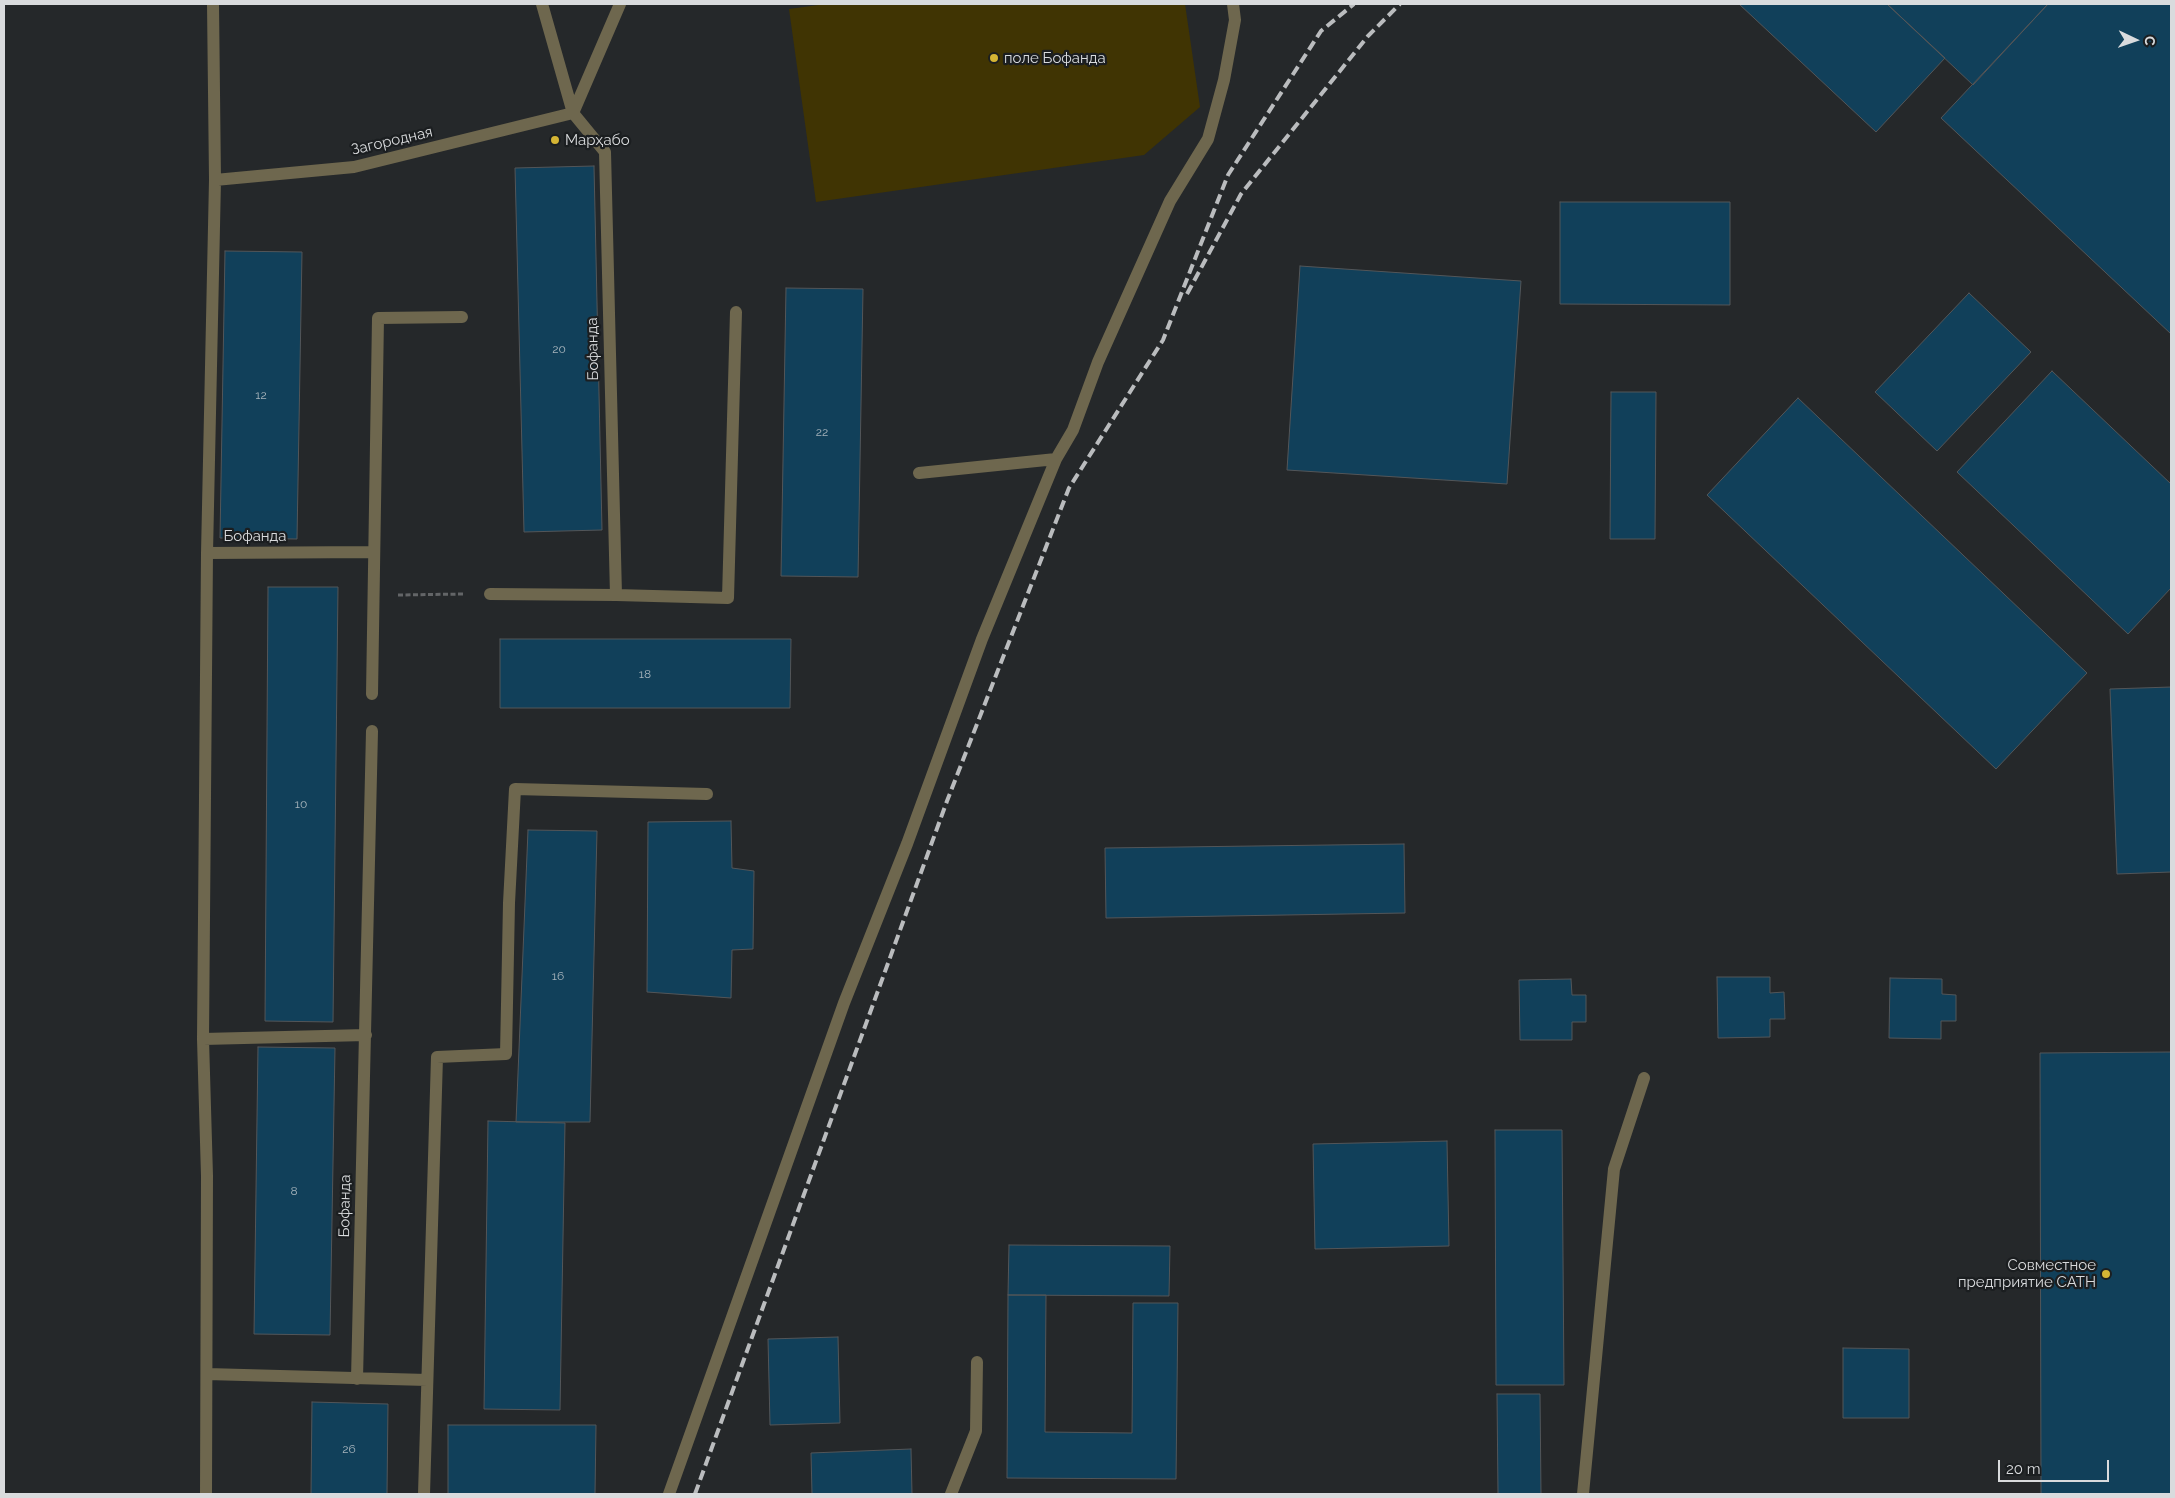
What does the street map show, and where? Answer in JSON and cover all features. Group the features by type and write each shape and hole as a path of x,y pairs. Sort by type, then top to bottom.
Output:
{"street":[{"path":"206,1494 207,1176 203,1039 207,553 215,180 213,4"},
{"path":"542,4 573,113"},
{"path":"573,113 620,4"},
{"path":"669,1494 844,1003 907,844 982,639 1056,459 1072,430 1098,362 1170,201 1208,139 1224,80 1235,20 1233,4"},
{"name":"Загородная","path":"215,180 354,167 573,113"},
{"name":"Бофанда","path":"573,113 605,152 616,595"},
{"path":"490,594 728,598 736,312"},
{"path":"372,694 372,595 378,318 462,317"},
{"path":"919,473 1056,459"},
{"name":"Бофанда","path":"207,553 373,552"},
{"name":"Бофанда","path":"357,1379 372,731"},
{"path":"424,1494 437,1057 506,1054 509,903 515,790 707,794"},
{"path":"203,1039 366,1035"},
{"path":"1583,1494 1614,1169 1644,1078"},
{"path":"951,1494 976,1431 977,1362"},
{"path":"207,1374 427,1380"}],"path":[{"path":"372,595 490,594"}],"shaded area":[{"name":"поле Бофанда","path":"826,4 1185,4 1200,107 1144,155 816,202 789,9"}],"building":[{"path":"1739,4 1887,4 1945,58 1876,132"},
{"path":"1887,4 2048,4 1973,85"},
{"path":"2048,4 2171,4 2171,334 1941,118"},
{"path":"594,166 602,530 524,532 515,168"},
{"path":"1560,202 1730,202 1730,305 1560,304"},
{"path":"225,251 302,252 297,539 220,538"},
{"path":"1300,266 1521,281 1507,484 1287,470"},
{"path":"786,288 863,289 858,577 781,576"},
{"path":"1969,293 2031,352 1937,451 1875,392"},
{"path":"2052,371 2171,484 2171,588 2128,634 1957,472"},
{"path":"1611,392 1656,392 1655,539 1610,539"},
{"path":"1798,398 2087,673 1996,769 1707,495"},
{"path":"268,587 338,587 333,1022 265,1021"},
{"path":"500,639 791,639 790,708 500,708"},
{"path":"2171,687 2171,872 2117,874 2110,689"},
{"path":"731,821 732,868 754,871 753,949 732,950 731,998 647,992 648,822"},
{"path":"528,830 597,831 590,1122 516,1122"},
{"path":"1404,844 1405,913 1106,918 1105,848"},
{"path":"1717,977 1770,977 1770,993 1784,992 1785,1019 1770,1019 1770,1037 1718,1038"},
{"path":"1890,978 1942,979 1942,994 1956,995 1956,1021 1941,1021 1941,1039 1889,1038"},
{"path":"1571,979 1572,995 1586,995 1586,1022 1572,1022 1572,1040 1520,1040 1519,980"},
{"path":"258,1047 335,1048 330,1335 254,1334"},
{"name":"Совместное предприятие CATH","path":"2171,1052 2171,1494 2041,1494 2040,1053"},
{"path":"488,1121 565,1123 560,1410 484,1409"},
{"path":"1495,1130 1562,1130 1564,1385 1496,1385"},
{"path":"1447,1141 1449,1246 1315,1249 1313,1144"},
{"path":"1009,1245 1170,1246 1169,1296 1008,1295"},
{"path":"1008,1295 1046,1295 1045,1432 1132,1433 1133,1303 1178,1303 1176,1479 1007,1478"},
{"path":"838,1337 840,1423 770,1425 768,1339"},
{"path":"1843,1348 1909,1349 1909,1418 1843,1418"},
{"path":"1497,1394 1540,1394 1541,1494 1498,1494"},
{"path":"312,1402 388,1404 387,1494 311,1494"},
{"path":"448,1425 596,1425 595,1494 448,1494"},
{"path":"911,1449 912,1494 812,1494 811,1453"}],"railway":[{"path":"695,1494 947,801 1069,488 1163,340 1228,175 1321,31 1354,4"},
{"path":"1187,294 1241,194 1368,36 1400,4"}],"place":[{"name":"поле Бофанда","path":"994,58"},
{"name":"Марҳабо","path":"555,140"},
{"name":"Совместное предприятие CATH","path":"2106,1274"}]}
